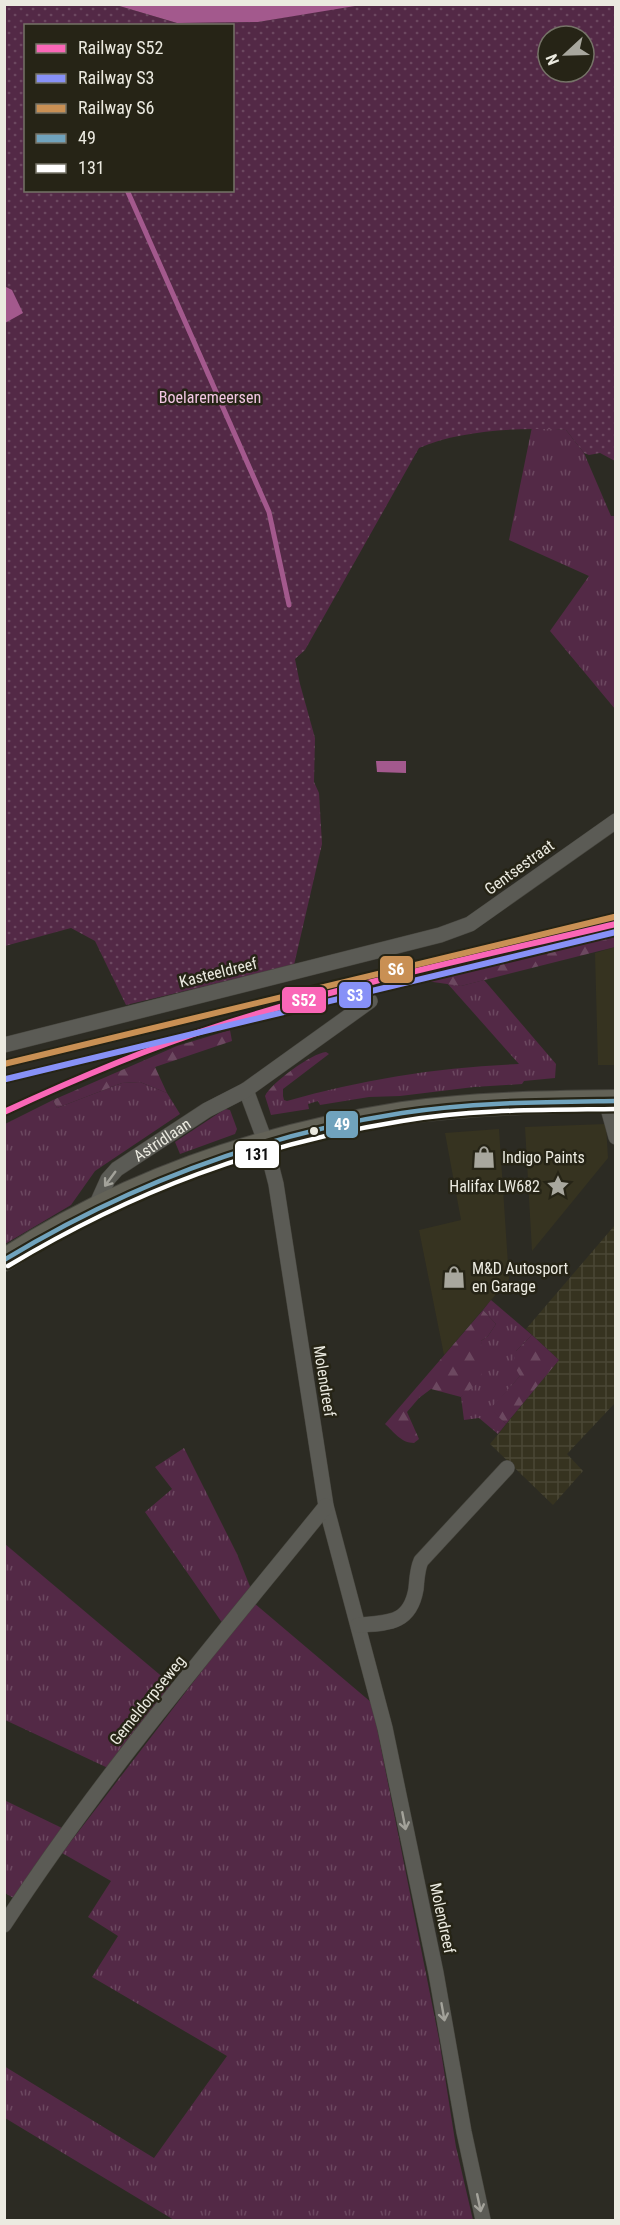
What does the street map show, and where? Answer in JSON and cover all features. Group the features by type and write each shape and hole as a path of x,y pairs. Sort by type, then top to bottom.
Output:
{"main road":[{"name":"Astridlaan","path":"4,1260 95,1208 183,1170 266,1141 403,1113 493,1104 611,1101"}],"street":[{"name":"Gentsestraat","path":"440,935 470,924 615,821"},
{"name":"Kasteeldreef","path":"4,1045 440,935"},
{"name":"Astridlaan","path":"95,1208 108,1179 117,1169 207,1110 246,1090 370,1001"},
{"path":"246,1090 266,1141"},
{"path":"611,1101 615,1137"},
{"name":"Molendreef","path":"266,1141 276,1184 326,1506 392,1763 436,1973 464,2132 483,2220"},
{"path":"358,1625 391,1622 408,1612 414,1602 417,1572 421,1561 507,1468"},
{"name":"Gemeldorpseweg","path":"4,1924 70,1829 119,1764 326,1506"}],"shaded area":[{"path":"116,5 361,5 258,22 177,23"},
{"path":"4,286 12,290 23,313 5,323"},
{"path":"376,761 406,761 406,773 377,772"},
{"path":"615,947 615,1065 598,1065 595,953"},
{"path":"606,1124 608,1158 532,1251 525,1127"},
{"path":"499,1129 509,1279 444,1355 419,1230 461,1220 445,1133"},
{"path":"615,1225 615,1403 567,1454 583,1471 553,1505 490,1444 559,1360 526,1329"}],"green space":[{"name":"Boelaremeersen","path":"361,4 615,5 615,461 600,453 589,455 584,453 566,430 491,431 453,437 419,448 305,650 295,659 315,738 314,782 319,793 322,844 294,965 126,1005 95,941 71,928 5,946 5,5 116,5 177,23 258,22"},
{"path":"532,427 566,430 584,453 611,516 615,516 615,709 550,631 589,576 509,540"},
{"path":"615,935 615,947 461,986 426,981"},
{"path":"484,980 556,1064 555,1078 524,1081 522,1084 369,1097 320,1105 318,1101 308,1104 309,1109 271,1115 265,1096 283,1096 287,1101 344,1086 402,1075 519,1064 447,983 461,986"},
{"path":"230,1030 232,1041 155,1067 167,1093 140,1082 122,1083 57,1108 53,1100 177,1046"},
{"path":"326,1052 329,1054 283,1089 283,1096 265,1096 292,1069 311,1057"},
{"path":"140,1082 167,1093 180,1114 95,1171 71,1205 5,1244 5,1124 53,1100 57,1108 122,1083"},
{"path":"225,1109 230,1110 237,1129 235,1134 180,1154 175,1142"},
{"path":"491,1300 532,1335 516,1351 520,1376 491,1409 506,1424 498,1434 479,1418 464,1420 461,1397 466,1392 476,1371 481,1341 488,1336 496,1324 483,1310"},
{"path":"483,1310 496,1324 488,1336 481,1341 482,1373 478,1383 461,1397 431,1389 419,1398 407,1412 419,1439 414,1443 409,1443 401,1439 385,1424"},
{"path":"532,1335 559,1360 506,1424 490,1409 520,1376 513,1364 516,1351"},
{"path":"184,1448 237,1554 251,1589 223,1624 145,1512 172,1489 155,1467"},
{"path":"5,1544 172,1685 108,1768 5,1720"},
{"path":"254,1603 372,1703 439,2039 456,2147 473,2220 174,2220 5,2118 4,2066 154,2158 227,2056 92,1977 118,1936 88,1917 111,1881 62,1853"},
{"path":"4,1800 62,1828 15,1899 5,1893"}],"waterway":[{"path":"128,192 269,512 289,605"}],"rail line":[{"name":"S6","path":"4,1064 614,917"},
{"name":"S52","path":"4,1112 135,1056 188,1036 264,1012 414,971 616,924"},
{"name":"S3","path":"6,1079 616,932"}],"transit line":[{"name":"49","path":"4,1260 98,1208 147,1186 246,1149 297,1135 429,1109 509,1103 616,1101"},
{"name":"131","path":"8,1266 55,1239 150,1193 247,1157 297,1143 402,1121 455,1114 616,1109"}],"place":[{"name":"Indigo Paints","path":"484,1157"},
{"name":"Halifax LW682","path":"558,1186"},
{"name":"M&D Autosport en Garage","path":"454,1277"}]}
